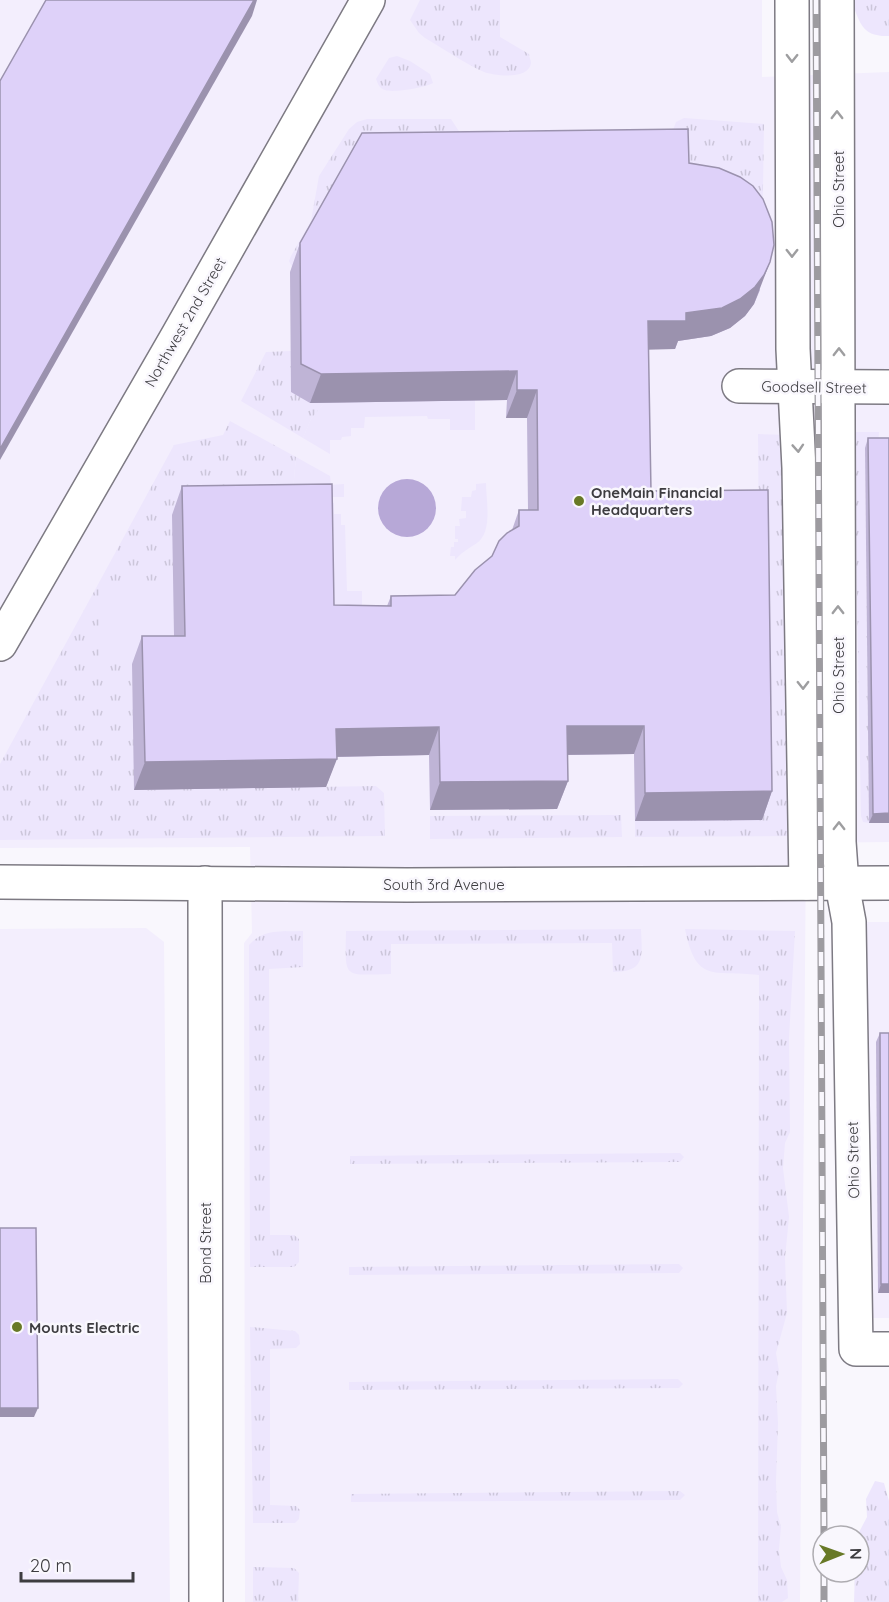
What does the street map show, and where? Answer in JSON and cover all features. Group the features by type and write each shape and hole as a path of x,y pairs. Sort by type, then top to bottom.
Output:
{"street":[{"name":"Northwest 2nd Street","path":"0,644 368,0"},
{"path":"792,0 794,387 799,468 806,883"},
{"name":"Ohio Street","path":"837,0 838,831 842,884 849,922 856,1349 889,1349"},
{"name":"Goodsell Street","path":"739,386 889,387"},
{"name":"South 3rd Avenue","path":"0,882 889,883"},
{"name":"Bond Street","path":"205,883 206,1602"}],"shaded area":[{"path":"0,0 762,0 762,77 889,72 889,842 806,843 800,1602 245,1602 244,943 252,933 250,847 0,848"},
{"path":"407,479 423,484 431,492 436,508 431,524 423,532 407,537 391,532 383,524 378,508 383,492 391,484"},
{"path":"861,922 889,922 889,1318 866,1318"},
{"path":"146,928 164,942 170,1602 0,1602 0,929"}],"green space":[{"path":"420,0 500,0 500,37 529,54 531,63 529,68 524,72 511,75 484,72 425,38 410,20"},
{"path":"851,0 889,0 889,36 880,36 867,31"},
{"path":"397,56 410,61 430,74 433,83 401,90 389,91 381,88 376,79 389,58"},
{"path":"684,118 764,124 762,250 694,194 673,130 676,122"},
{"path":"367,119 451,119 477,159 292,267 289,261 291,256 311,221 319,176 349,129 357,122"},
{"path":"291,351 337,388 311,419 303,438 241,401 266,352"},
{"path":"475,386 475,430 450,430 450,419 428,419 427,416 365,417 364,428 351,428 351,436 342,437 341,440 330,440 330,454 303,438 311,419 337,388"},
{"path":"230,421 296,457 291,512 174,586 100,664 132,664 135,790 376,786 384,793 385,836 0,840 0,764 174,445 223,435"},
{"path":"854,432 879,432 878,447 865,448 869,823 863,822 861,816"},
{"path":"758,434 790,435 792,836 635,837 635,821 761,819"},
{"path":"296,457 330,476 331,485 344,484 344,497 332,497 326,503 334,503 334,514 341,514 341,525 345,525 347,591 362,591 362,634 324,634 291,512"},
{"path":"486,483 488,515 485,531 477,543 455,560 455,556 450,556 451,547 454,547 454,542 458,542 458,539 455,539 455,526 460,526 459,519 466,518 466,511 461,511 462,497 471,497 472,491 476,490 476,484"},
{"path":"99,586 174,586 175,664 99,664"},
{"path":"621,815 622,837 430,839 430,816"},
{"path":"641,929 640,961 637,966 624,971 613,972 612,943 391,944 391,974 355,974 347,966 346,959 346,931"},
{"path":"685,929 795,931 789,1038 790,1132 785,1143 783,1168 789,1217 785,1258 787,1313 776,1353 779,1371 776,1386 777,1512 781,1527 779,1549 781,1567 787,1580 788,1598 782,1602 758,1602 759,975 709,971 695,959 689,947"},
{"path":"303,931 303,967 269,969 270,1235 294,1235 299,1239 299,1262 294,1267 250,1267 249,945 267,933"},
{"path":"680,1153 684,1157 680,1162 350,1164 350,1156"},
{"path":"679,1264 683,1268 679,1273 349,1275 349,1267"},
{"path":"250,1327 295,1331 299,1335 300,1344 296,1348 270,1349 270,1505 296,1506 300,1510 299,1519 295,1523 253,1523"},
{"path":"678,1379 683,1384 679,1388 349,1390 349,1382"},
{"path":"875,1481 884,1483 889,1501 889,1602 854,1602 855,1584 871,1584 871,1524 863,1524 867,1517 866,1499"},
{"path":"680,1491 685,1495 680,1500 351,1502 351,1494"},
{"path":"253,1567 294,1568 299,1573 298,1602 253,1602"}],"building":[{"path":"46,0 254,0 0,449 0,81"},
{"name":"OneMain Financial Headquarters","path":"688,129 689,163 719,168 740,177 753,186 763,199 772,222 774,245 764,275 755,287 740,299 722,308 686,313 686,321 648,321 651,491 768,490 772,791 645,793 644,726 567,726 568,781 440,782 439,727 336,729 337,759 145,762 142,636 185,636 182,486 332,484 334,605 391,606 391,596 455,595 475,570 492,556 499,541 519,526 519,510 538,510 537,390 517,390 517,371 321,374 301,364 300,243 362,133"},
{"path":"868,438 889,438 889,813 873,814"},
{"path":"880,1033 889,1033 889,1284 881,1284"},
{"name":"Mounts Electric","path":"0,1228 36,1228 38,1408 0,1408"}],"railway":[{"path":"816,0 824,1524"},
{"path":"824,1584 824,1602"}],"place":[{"name":"OneMain Financial Headquarters","path":"579,501"},
{"name":"Mounts Electric","path":"17,1327"}]}
